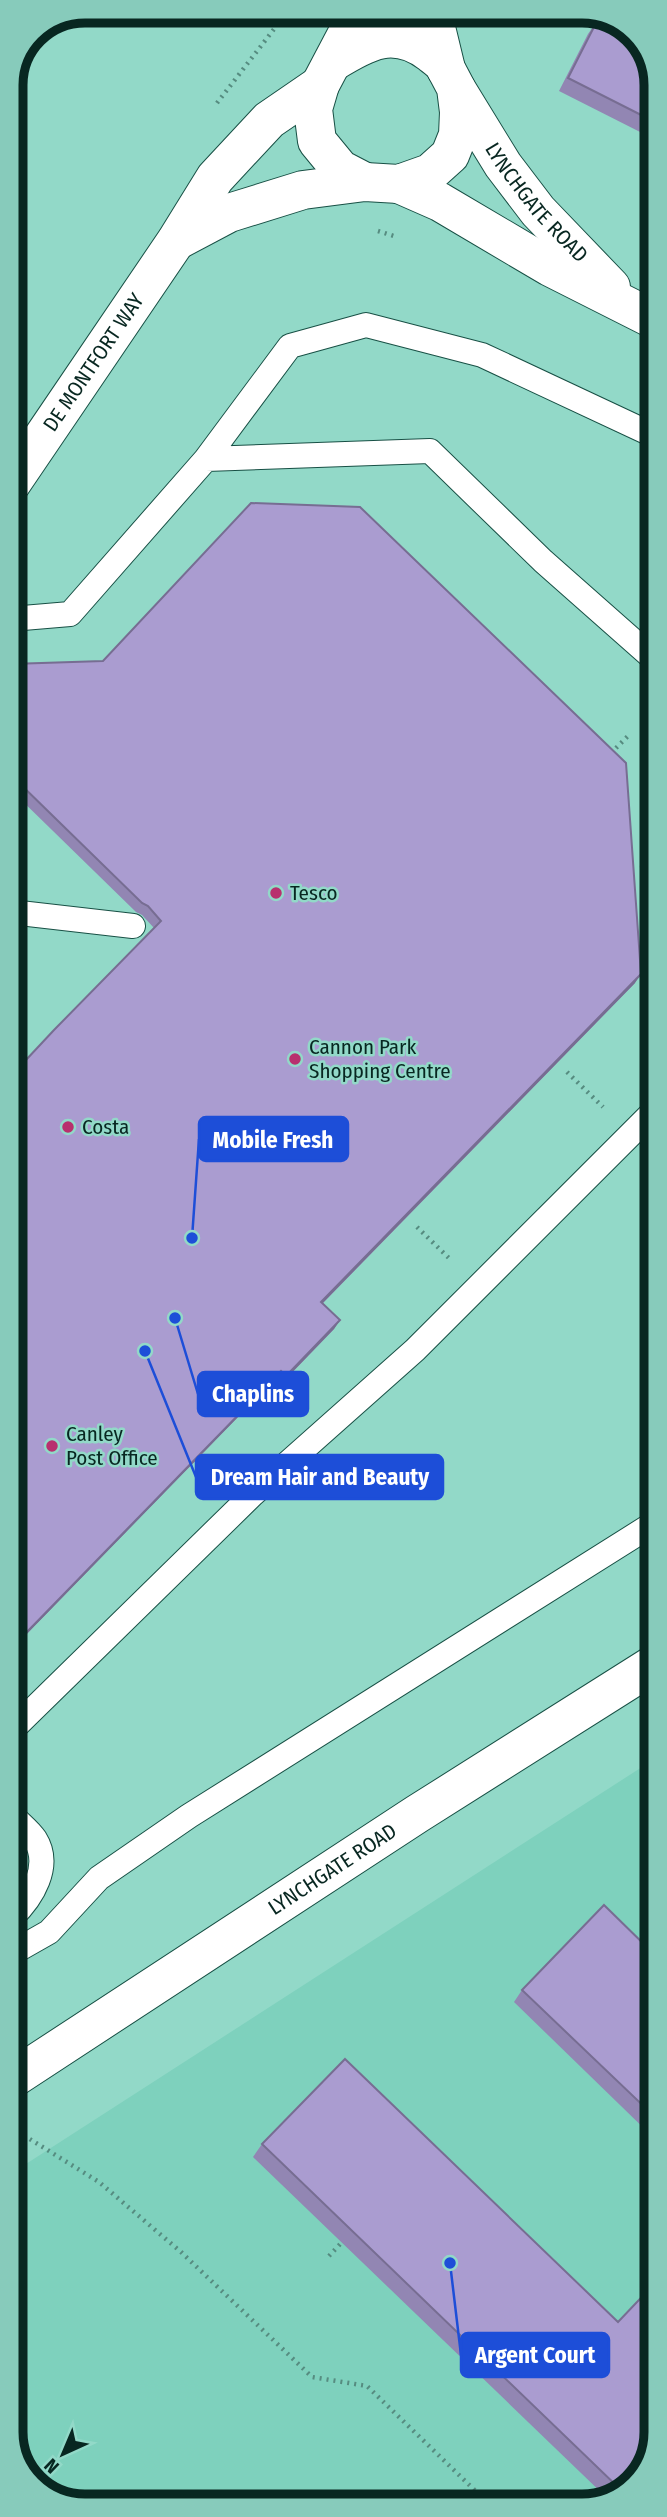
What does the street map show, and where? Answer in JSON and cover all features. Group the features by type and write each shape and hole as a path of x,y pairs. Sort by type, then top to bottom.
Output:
{"street":[{"name":"DE MONTFORT WAY","path":"353,23 326,74 313,109 317,141 340,169 382,183"},
{"name":"DE MONTFORT WAY","path":"176,241 229,213 303,190 382,183 430,173 450,155 458,135 459,112 435,23"},
{"name":"DE MONTFORT WAY","path":"23,466 176,241 215,178 269,120 356,48 379,39 394,37 420,46 444,64 451,78"},
{"name":"LYNCHGATE ROAD","path":"451,78 503,165 538,211 642,313"},
{"name":"LYNCHGATE ROAD","path":"382,183 440,202 550,267 642,313"},
{"name":"LYNCHGATE ROAD","path":"23,2072 417,1814 644,1671"}],"lane":[{"path":"23,618 70,614 206,460 290,346 366,325 482,355 644,431"},
{"path":"206,460 430,450 543,561 644,650"},
{"path":"23,913 132,926"},
{"path":"23,1719 253,1494 415,1350 644,1121"},
{"path":"23,1947 50,1932 99,1878 189,1816 644,1530"},
{"path":"23,1827 34,1839 40,1854 41,1872 23,1906"}],"path":[{"path":"616,748 630,734"},
{"path":"642,746 644,773"},
{"path":"640,868 644,868"},
{"path":"567,1072 590,1095"},
{"path":"417,1227 440,1249"},
{"path":"23,2135 99,2182 181,2252 312,2377 367,2386 479,2494"},
{"path":"329,2256 343,2241"}],"shaded area":[{"path":"644,1766 644,2432 640,2456 634,2467 613,2486 582,2494 81,2494 61,2490 38,2473 27,2456 24,2444 23,2166"}],"building":[{"path":"595,24 606,27 629,44 641,65 644,116 568,78"},
{"name":"Cannon Park Shopping Centre","path":"251,503 360,507 626,763 641,974 321,1302 340,1320 286,1376 281,1371 23,1636 23,1063 161,921 23,787 23,664 103,661"},
{"path":"604,1905 644,1944 644,2107 522,1990"},
{"path":"345,2059 618,2322 644,2295 643,2444 640,2456 629,2473 615,2484 262,2144"}],"place":[{"name":"Tesco","path":"276,893"},
{"name":"Cannon Park Shopping Centre","path":"295,1059"},
{"name":"Costa","path":"68,1127"},
{"name":"Mobile Fresh","path":"192,1238"},
{"name":"Chaplins","path":"175,1318"},
{"name":"Dream Hair and Beauty","path":"145,1351"},
{"name":"Canley Post Office","path":"52,1446"},
{"name":"Argent Court","path":"450,2263"}]}
